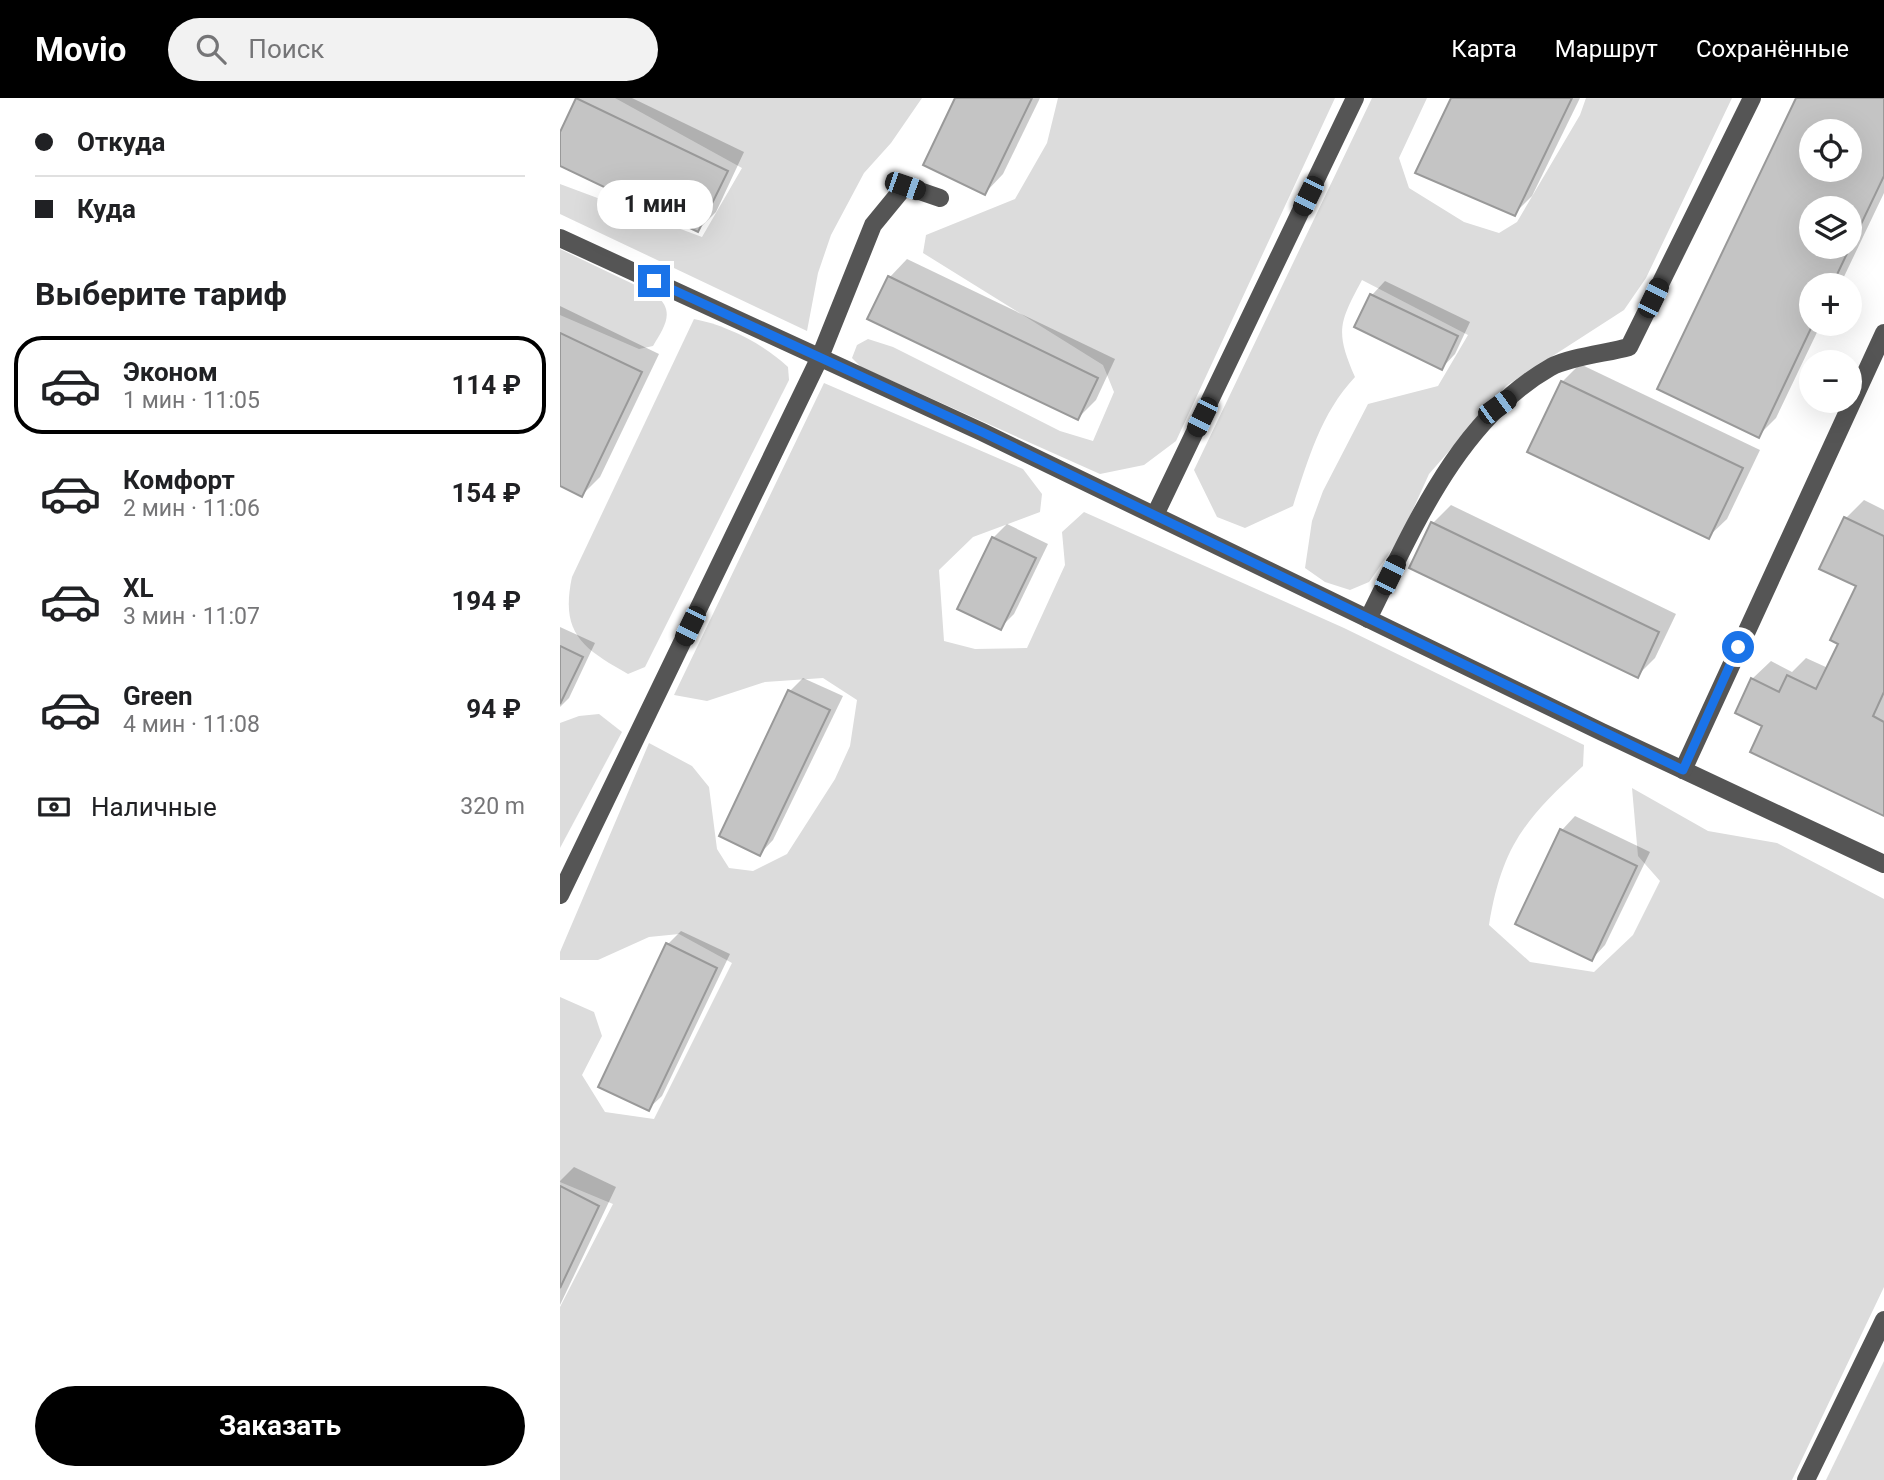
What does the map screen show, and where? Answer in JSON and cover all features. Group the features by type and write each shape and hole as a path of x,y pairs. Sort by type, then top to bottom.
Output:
{"lane":[{"path":"1155,515 1355,98"},
{"path":"1368,619 1434,488 1497,407 1553,366 1629,347 1752,98"},
{"path":"560,895 820,357 873,225 905,186 940,198"},
{"path":"560,238 1155,515 1884,864"},
{"path":"1683,770 1884,333"},
{"path":"1806,1480 1884,1320"}],"shaded area":[{"path":"615,98 922,98 891,143 864,173 831,235 818,273 807,331 560,214 560,184 702,237 742,168"},
{"path":"1058,98 1335,98 1176,441 1144,465 1100,474 861,367 852,358 857,345 868,339 893,347 1060,431 1093,441 1114,392 1103,365 923,253 926,235 1015,199 1047,143"},
{"path":"1372,98 1427,98 1399,158 1409,188 1464,222 1499,233 1517,222 1580,115 1586,98 1732,98 1646,278 1624,310 1506,386 1429,474 1400,538 1369,582 1350,590 1325,582 1305,568 1312,521 1323,491 1368,404 1438,386 1468,335 1362,280 1348,307 1342,327 1344,348 1355,377 1324,422 1293,506 1245,528 1217,517 1194,470"},
{"path":"560,249 656,295 662,301 666,307 666,320 653,346 639,349 560,315"},
{"path":"694,319 731,331 756,343 788,367 789,380 645,667 628,674 598,656 578,637 569,612 572,577"},
{"path":"824,383 1023,469 1042,494 1040,512 973,537 939,570 944,641 975,649 1027,648 1065,565 1062,532 1084,512 1344,628 1584,745 1583,766 1546,802 1519,836 1509,854 1494,898 1489,925 1530,962 1594,972 1633,935 1660,881 1638,856 1632,788 1708,831 1777,843 1884,899 1884,1287 1792,1480 560,1480 560,1307 613,1204 560,1182 560,997 594,1012 602,1036 582,1075 605,1112 654,1119 732,963 679,934 649,937 598,960 560,960 560,952 649,743 692,766 709,787 717,849 729,868 753,871 787,854 835,779 850,746 857,700 823,678 765,682 707,701 674,695"},
{"path":"599,714 622,732 560,848 560,723 579,716"},
{"path":"1884,1361 1884,1480 1826,1480"}],"building":[{"path":"576,98 728,171 698,232 560,166 560,132"},
{"path":"955,98 1032,98 985,195 923,165"},
{"path":"1451,98 1572,98 1515,216 1415,173"},
{"path":"1796,98 1884,98 1884,176 1862,222 1862,196 1799,196 1799,259 1844,259 1838,273 1799,273 1799,336 1807,336 1759,438 1657,389"},
{"path":"888,276 1098,378 1078,420 867,319"},
{"path":"1370,294 1458,336 1442,370 1354,327"},
{"path":"560,333 642,372 582,497 560,486"},
{"path":"1561,381 1743,468 1709,539 1527,452"},
{"path":"1844,517 1884,536 1884,692 1873,716 1884,722 1884,816 1750,752 1762,726 1735,713 1751,678 1779,692 1787,675 1816,689 1838,644 1830,640 1856,586 1819,569"},
{"path":"1431,522 1659,632 1638,678 1409,568"},
{"path":"992,537 1036,558 1001,630 957,609"},
{"path":"560,646 583,657 560,704"},
{"path":"788,690 830,710 760,856 719,836"},
{"path":"1560,829 1637,866 1592,961 1515,924"},
{"path":"666,943 717,968 649,1111 598,1087"},
{"path":"560,1186 599,1206 560,1288"}],"route":[{"path":"654,281 982,432 1683,770 1738,647"}]}
